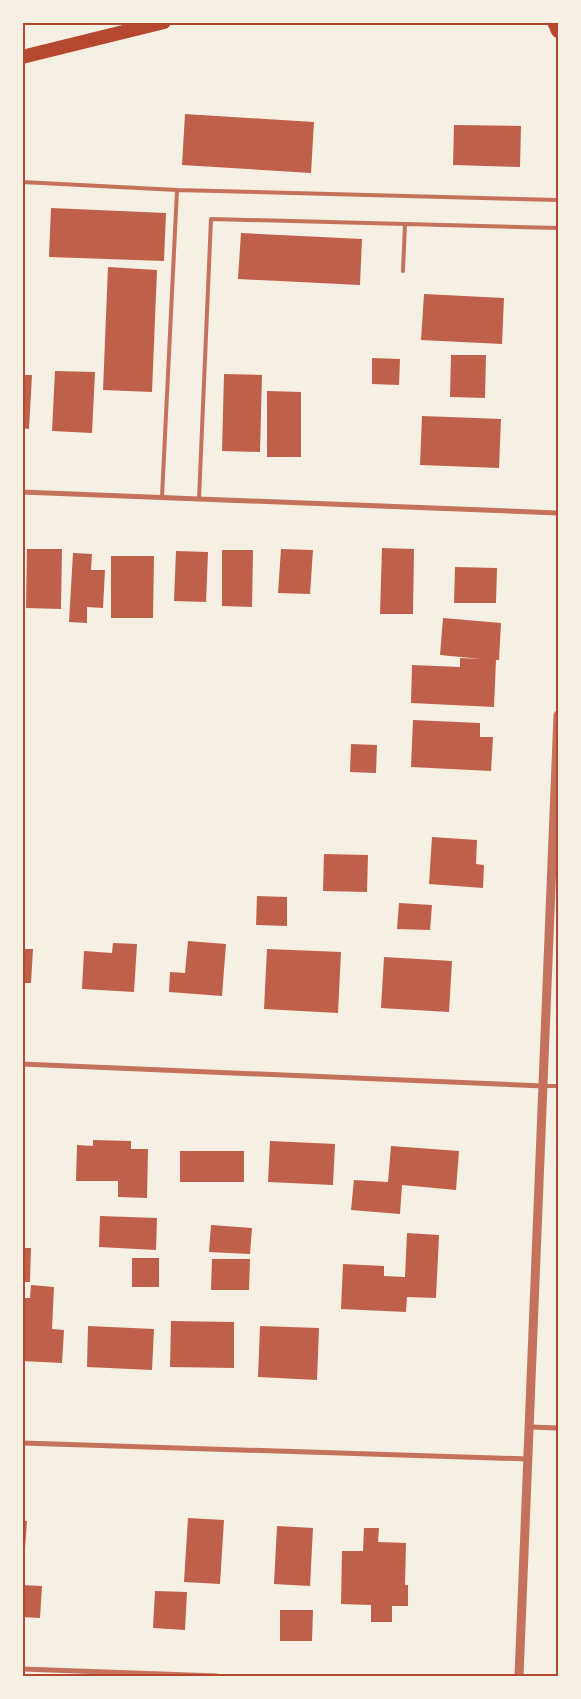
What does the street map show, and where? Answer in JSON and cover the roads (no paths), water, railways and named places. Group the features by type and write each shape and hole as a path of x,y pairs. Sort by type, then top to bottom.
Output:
{"highway":[{"path":"22,57 164,22"},
{"path":"554,22 558,31"}],"street":[{"path":"22,492 558,513"},
{"path":"519,1676 558,715"},
{"path":"22,1064 544,1086"},
{"path":"530,1427 558,1428"},
{"path":"22,1443 528,1459"},
{"path":"22,1669 217,1676"}],"lane":[{"path":"22,182 177,190 558,200"},
{"path":"162,497 177,190"},
{"path":"199,499 211,219 558,228"},
{"path":"403,271 405,224"},
{"path":"544,1086 558,1086"}]}
